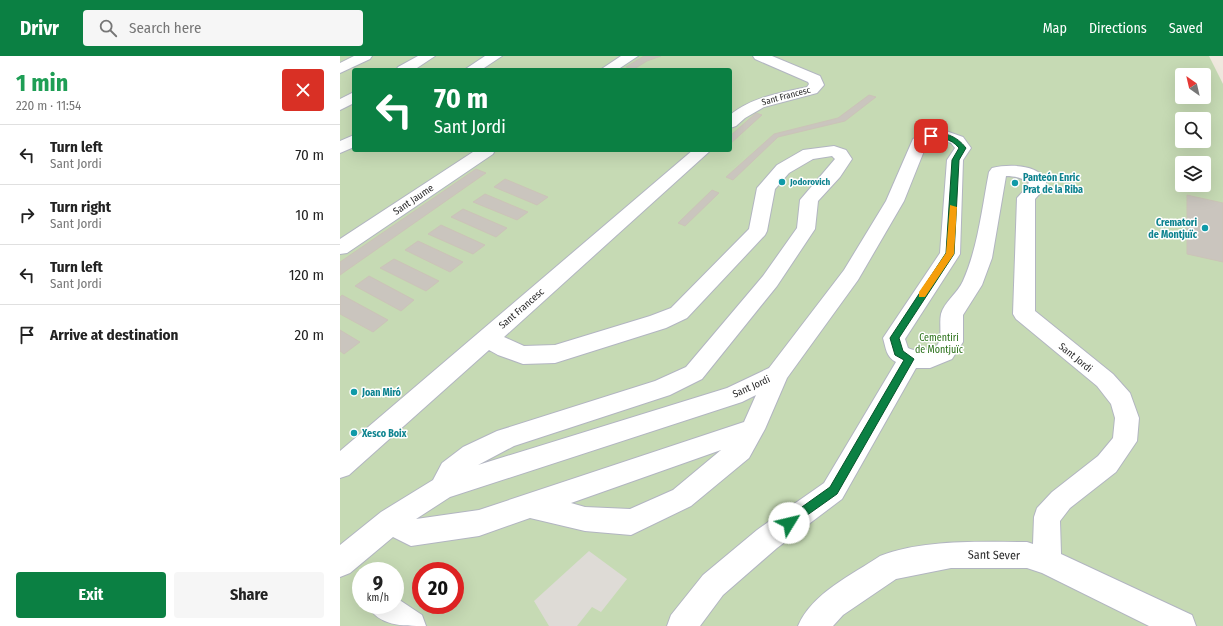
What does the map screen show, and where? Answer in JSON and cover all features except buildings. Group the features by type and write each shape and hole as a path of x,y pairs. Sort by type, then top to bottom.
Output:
{"lane":[{"path":"340,68 365,56"},
{"path":"407,68 428,56"},
{"path":"474,68 495,56"},
{"path":"610,68 631,56"},
{"name":"Sant Francesc","path":"732,121 742,111 757,103 812,90 817,85 815,79 760,56"},
{"path":"340,104 352,98"},
{"name":"Sant Jordi","path":"442,488 734,394 777,374 851,275 894,200 919,143 931,136 943,135 957,140 963,148 955,160 950,254 894,338 898,353 910,359 930,359 944,353 952,342 952,314 972,285 982,258 998,172 1012,170 1027,173 1038,180 1035,189 1026,198 1024,314 1105,380 1122,400 1127,418 1125,441 1107,464 1061,500 1047,516 1046,533 1048,562"},
{"path":"340,148 352,141"},
{"path":"340,563 391,521 442,488 451,471 472,455 506,438 662,388 694,373 770,281 806,229 809,200 834,174 844,159 834,151 809,154 783,169 766,188 758,231 733,255 680,312 658,322 555,354 523,355 488,338"},
{"name":"Sant Jaume","path":"340,248 484,152"},
{"name":"Sant Francesc","path":"340,467 701,152"},
{"path":"682,626 713,584 767,539 834,491 910,359"},
{"path":"532,506 585,519 631,522 682,498 740,450 754,429 777,374"},
{"path":"391,521 411,533 479,523 754,429"},
{"name":"Sant Sever","path":"813,626 833,605 890,566 951,555 1027,556 1048,562 1181,626"},
{"path":"395,614 412,626"}],"green space":[{"name":"Cementiri de Montjuïc","path":"340,56 1209,56 1223,84 1223,626 340,626"}],"shaded area":[{"path":"589,551 627,579 601,612 592,607 577,626 549,626 534,601"}],"slow traffic":[{"path":"922,295 950,254 953,207"}],"place":[{"name":"Jodorovich","path":"782,182"},
{"name":"Panteón Enric Prat de la Riba","path":"1015,183"},
{"name":"Crematori de Montjuïc","path":"1205,228"},
{"name":"Joan Miró","path":"354,392"},
{"name":"Xesco Boix","path":"354,433"}],"route":[{"path":"789,523 834,491 910,359 898,353 894,338 950,254 955,160 963,148 957,140 943,135 931,136"}]}
